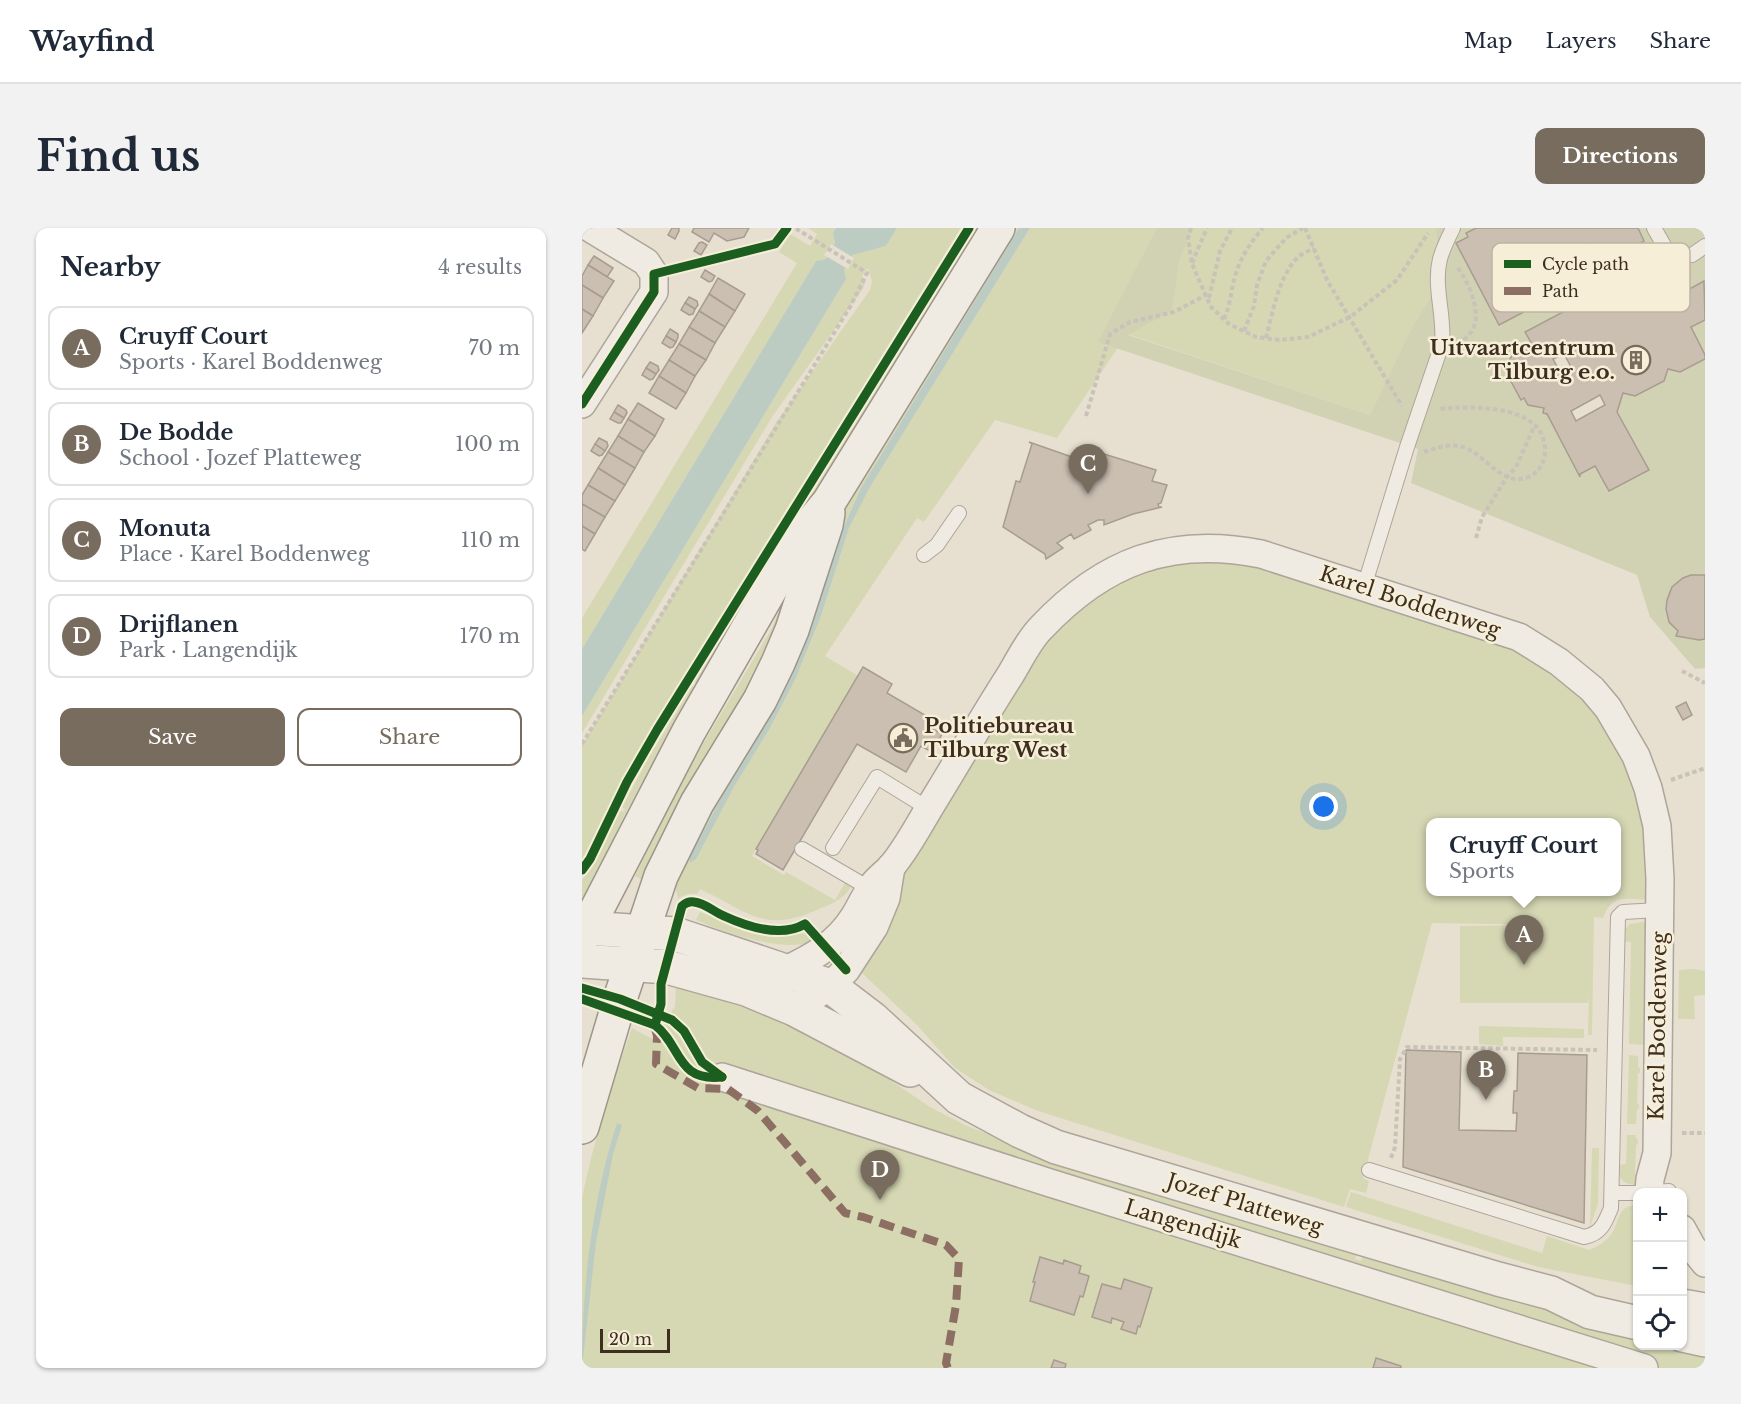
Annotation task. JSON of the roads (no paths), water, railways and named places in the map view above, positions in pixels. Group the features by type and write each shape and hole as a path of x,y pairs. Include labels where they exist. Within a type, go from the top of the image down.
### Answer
{"street":[{"path":"582,404 654,292 654,274 646,261 590,228"},
{"path":"583,931 689,731 801,536 829,502 998,228"},
{"path":"582,1127 661,876 692,813 760,700 778,663 792,630 823,536 829,502"},
{"name":"Karel Boddenweg","path":"784,971 811,959 838,937 878,893 891,867 930,808 1039,629 1093,581 1124,565 1153,554 1197,548 1233,549 1261,554 1519,637 1559,662 1592,689 1608,708 1636,756 1648,788 1657,826 1659,910 1657,1153 1666,1173 1662,1188"},
{"name":"Karel Boddenweg","path":"794,1009 830,986 846,970 874,927 878,893"},
{"name":"Jozef Platteweg","path":"583,931 675,934 830,986 872,1018 959,1098 1056,1148 1551,1293 1590,1312 1633,1322"},
{"name":"Jozef Platteweg","path":"582,961 667,967 746,989 794,1009 949,1090"},
{"name":"Langendijk","path":"722,1077 1058,1185 1644,1368"},
{"path":"1687,1237 1705,1263"},
{"path":"1687,1291 1705,1310"},
{"name":"Jozef Platteweg","path":"1551,1293 1594,1293 1633,1298"},
{"path":"1687,1307 1705,1310"},
{"path":"1687,1336 1705,1340"}],"lane":[{"path":"1364,587 1437,360 1443,330 1438,287 1439,261 1453,228"},
{"path":"1654,228 1663,243"},
{"path":"1690,255 1705,246"},
{"path":"924,555 937,545 960,513"},
{"path":"833,848 877,777 930,808"},
{"path":"802,849 878,893"},
{"path":"1369,1170 1584,1237 1594,1235 1604,1226 1611,1208 1618,917 1623,912 1659,910"},
{"path":"1612,1193 1633,1193"}],"place":[{"name":"Uitvaartcentrum Tilburg e.o.","path":"1636,360"},
{"name":"Monuta","path":"1088,494"},
{"name":"Politiebureau Tilburg West","path":"903,738"},
{"name":"Cruyff Court","path":"1524,965"},
{"name":"De Bodde","path":"1486,1100"},
{"name":"Drijflanen","path":"880,1200"}]}
